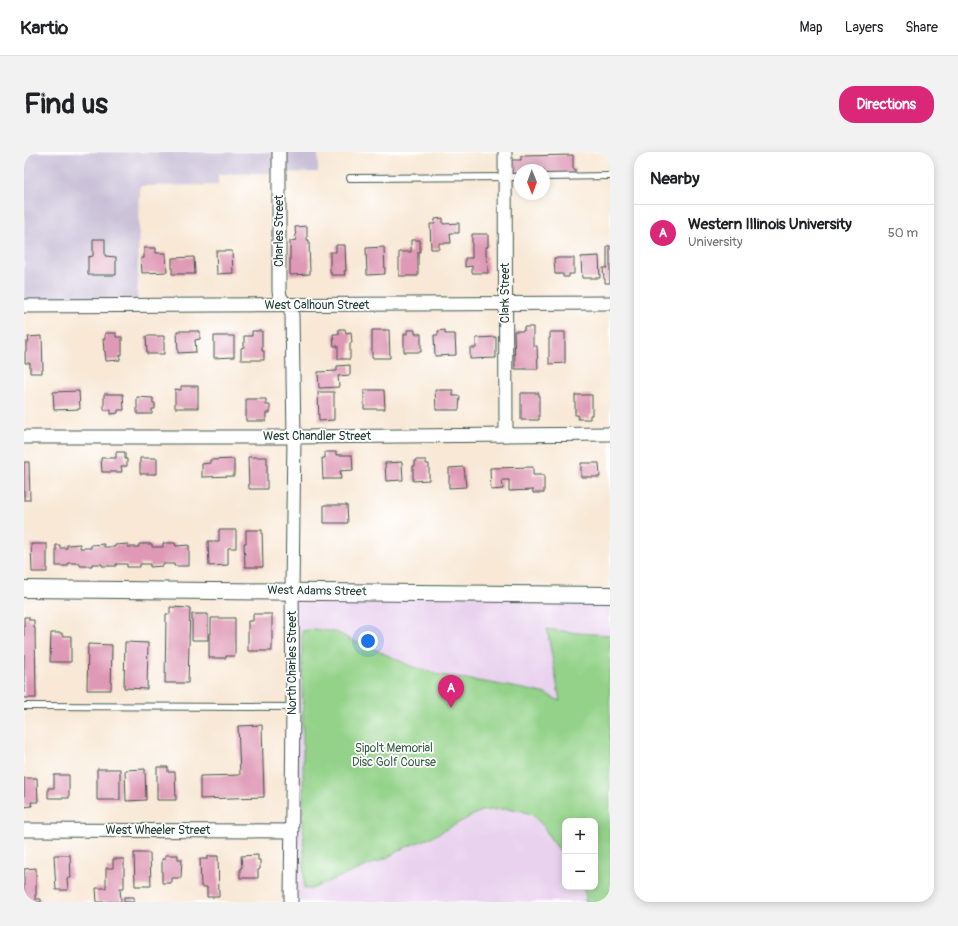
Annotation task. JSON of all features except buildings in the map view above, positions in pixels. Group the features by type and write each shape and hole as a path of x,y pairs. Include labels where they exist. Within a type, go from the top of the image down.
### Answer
{"street":[{"name":"Charles Street","path":"279,152 279,295 281,300 289,305"},
{"name":"Clark Street","path":"505,152 506,435"},
{"name":"West Calhoun Street","path":"24,306 610,303"},
{"name":"North Charles Street","path":"289,305 292,315 294,437 291,902"},
{"name":"West Chandler Street","path":"24,437 294,437 610,434"},
{"name":"West Adams Street","path":"24,588 610,596"},
{"name":"West Wheeler Street","path":"24,830 292,831"}],"lane":[{"path":"550,176 610,176"},
{"path":"350,178 514,177"},
{"path":"24,706 293,707"}],"shaded area":[{"path":"24,152 318,152 318,172 218,174 218,185 140,186 137,306 24,306"},
{"path":"292,591 610,595 610,902 292,902"}],"green space":[{"name":"Sipolt Memorial Disc Golf Course","path":"314,629 339,633 351,640 413,667 440,675 529,690 546,694 560,701 547,629 610,635 610,902 585,902 586,896 583,890 598,890 598,818 562,818 562,853 550,838 544,827 532,815 520,810 504,809 481,811 430,838 406,847 386,858 311,889 304,889 302,631"}],"place":[{"name":"Western Illinois University","path":"451,708"}]}
